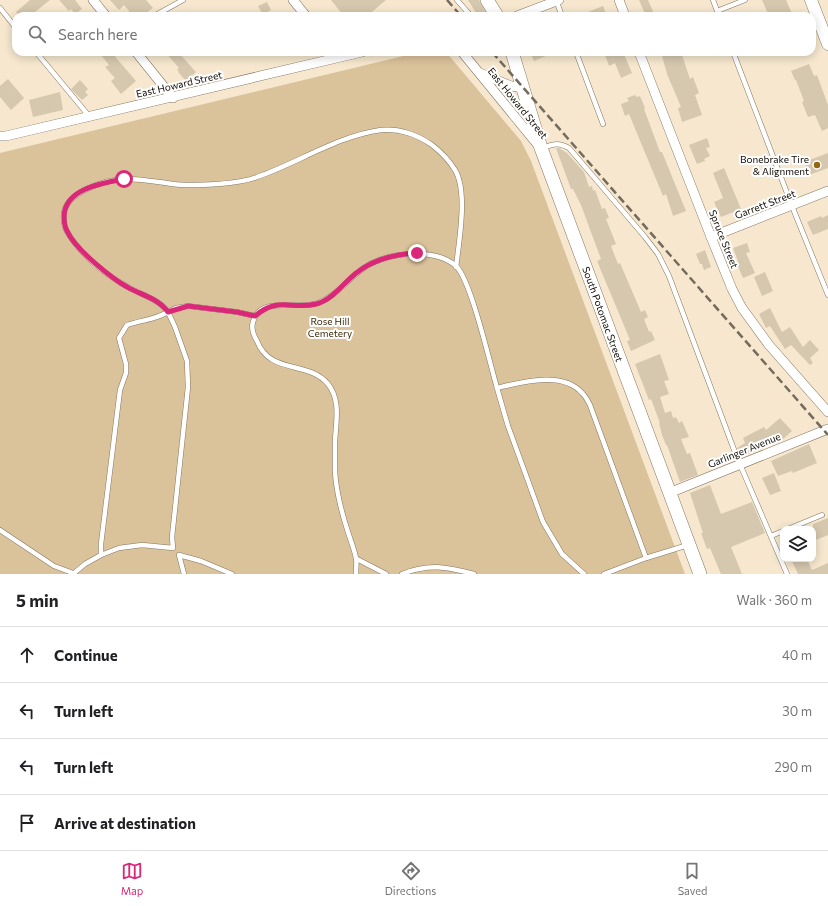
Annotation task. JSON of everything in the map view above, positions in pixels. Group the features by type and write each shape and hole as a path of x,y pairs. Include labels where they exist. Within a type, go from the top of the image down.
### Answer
{"main road":[{"path":"487,0 494,12"},
{"name":"South Potomac Street","path":"513,56 541,148 700,574"}],"street":[{"path":"293,0 303,12"},
{"path":"527,12 557,0"},
{"path":"619,0 624,12"},
{"path":"811,0 816,12"},
{"path":"96,1 103,12"},
{"path":"816,13 828,44"},
{"path":"139,56 173,98"},
{"name":"East Howard Street","path":"0,136 6,136 173,98 334,56"},
{"name":"East Howard Street","path":"465,56 541,148"},
{"name":"Spruce Street","path":"641,56 711,237 732,289 742,308 769,345 828,412"},
{"name":"East Howard Street","path":"478,72 511,86 524,88"},
{"name":"Garrett Street","path":"711,237 828,192"},
{"name":"Garlinger Avenue","path":"669,493 828,429"}],"lane":[{"path":"456,0 466,12"},
{"path":"557,0 561,12"},
{"path":"713,0 717,12"},
{"path":"722,12 745,0"},
{"path":"161,12 180,1"},
{"path":"0,8 12,23"},
{"path":"39,56 89,116"},
{"path":"578,56 603,124"},
{"path":"735,56 828,295"},
{"path":"184,574 179,555 173,548 172,537 188,387 188,361 175,327 168,312 163,306 128,288 111,277 75,243 67,232 64,222 64,211 68,203 75,196 89,188 103,183 124,179 181,184 228,184 256,178 362,134 382,130 411,133 428,142 443,153 456,171 461,186 462,200 456,267"},
{"path":"541,148 555,143 570,148 645,236 658,254 669,276 740,464 788,574"},
{"path":"356,574 357,559 347,531 335,472 337,406 334,394 327,383 318,376 307,371 273,361 265,355 259,346 252,324 255,316 264,309 275,304 316,304 327,299 370,264 401,254 417,253 446,260 456,267 465,281 508,426 543,522 562,554 584,574"},
{"path":"101,555 120,390 126,373 126,364 119,338 127,325 136,321 158,318 168,312 188,306 237,312 255,316"},
{"path":"497,388 539,379 555,380 570,384 583,393 590,405 646,558"},
{"path":"795,526 822,515"},
{"path":"0,530 54,566 73,574 85,564 101,555 119,548 142,545 173,548"},
{"path":"771,536 780,532"},
{"path":"604,574 646,558 690,544"},
{"path":"179,555 201,561 232,574"},
{"path":"357,559 386,574"},
{"path":"402,574 423,567 436,566 474,574"}],"green space":[{"name":"Rose Hill Cemetery","path":"403,56 449,56 521,141 531,161 685,574 0,574 0,153"}],"building":[{"path":"30,0 50,0 35,12 16,12"},
{"path":"59,0 75,0 82,9 78,12 73,12 71,9 69,11"},
{"path":"110,0 146,0 153,8 148,12 130,12 124,5 119,10"},
{"path":"331,0 386,0 372,12 341,12"},
{"path":"468,0 479,0 486,12 476,12"},
{"path":"639,0 648,0 653,12 644,12"},
{"path":"762,0 786,0 791,12 767,12"},
{"path":"267,2 271,10 268,12 261,12 258,6"},
{"path":"603,6 605,12 588,12"},
{"path":"102,56 114,56 136,81 121,94 111,81 115,78 105,67 109,65"},
{"path":"168,56 182,56 196,72 186,81 179,73 177,69 179,68"},
{"path":"532,56 546,56 534,61"},
{"path":"605,56 625,56 632,73 621,78 615,63 609,66"},
{"path":"662,56 682,56 690,79 693,77 699,93 695,95 702,115 682,122 678,108 681,107 667,74"},
{"path":"809,64 814,76 817,75 828,105 828,128 822,131 815,115 808,117 802,102 804,101 791,71"},
{"path":"8,79 24,98 11,110 0,97 0,86"},
{"path":"80,80 88,89 85,92 88,95 82,100 71,89"},
{"path":"60,92 63,110 33,117 29,100"},
{"path":"635,95 637,97 640,96 660,152 662,152 686,211 673,216 666,194 663,196 629,114 625,116 621,104 629,101 627,98"},
{"path":"707,138 710,147 706,148 710,156 704,159 705,161 697,164 689,145"},
{"path":"556,148 559,148 567,153 584,172 589,187 592,186 593,191 595,190 602,209 605,208 609,218 606,219 616,244 611,246 618,264 620,263 641,312 645,310 648,317 644,319 649,332 651,331 655,340 631,351 627,341 630,340 597,261 601,259 581,205 573,189 571,189"},
{"name":"Bonebrake Tire & Alignment","path":"828,153 828,168 809,175 804,162"},
{"path":"724,168 741,209 721,217 714,202 723,198 713,173"},
{"path":"828,215 828,229 813,235 807,222 821,216 822,218"},
{"path":"747,243 750,252 746,253 755,273 743,278 736,262 738,261 733,248"},
{"path":"705,250 711,267 704,270 696,254"},
{"path":"765,272 773,291 762,296 754,277"},
{"path":"770,308 782,332 790,327 803,347 810,340 819,350 810,358 813,363 810,365 791,345 785,349 770,326 766,328 759,314"},
{"path":"660,354 669,380 664,381 669,394 660,397 665,413 671,411 673,418 676,417 679,423 682,421 689,437 681,439 687,454 690,453 698,475 680,482 662,435 660,423 651,399 649,400 635,364"},
{"path":"780,418 792,431 782,440 741,457 737,448 745,443 743,438 764,427 766,430"},
{"path":"809,444 817,463 793,473 792,471 778,476 771,461"},
{"path":"774,473 781,491 770,495 762,478"},
{"path":"710,485 721,514 752,502 765,533 731,547 742,574 721,574 710,548 707,549 701,533 703,533 690,493"},
{"path":"828,518 828,535 816,540 816,526 813,526 813,524"},
{"path":"792,562 808,562 812,570 828,563 828,574 798,574"}],"railway":[{"path":"447,0 458,12"},
{"path":"496,56 828,435"}],"place":[{"name":"Bonebrake Tire & Alignment","path":"817,165"}],"route":[{"path":"124,179 103,183 89,188 75,196 68,203 64,211 64,222 67,232 75,243 111,277 128,288 155,301 163,306 168,312 176,308 188,306 237,312 255,316 264,309 275,304 316,304 327,299 370,264 401,254 417,253"}]}
